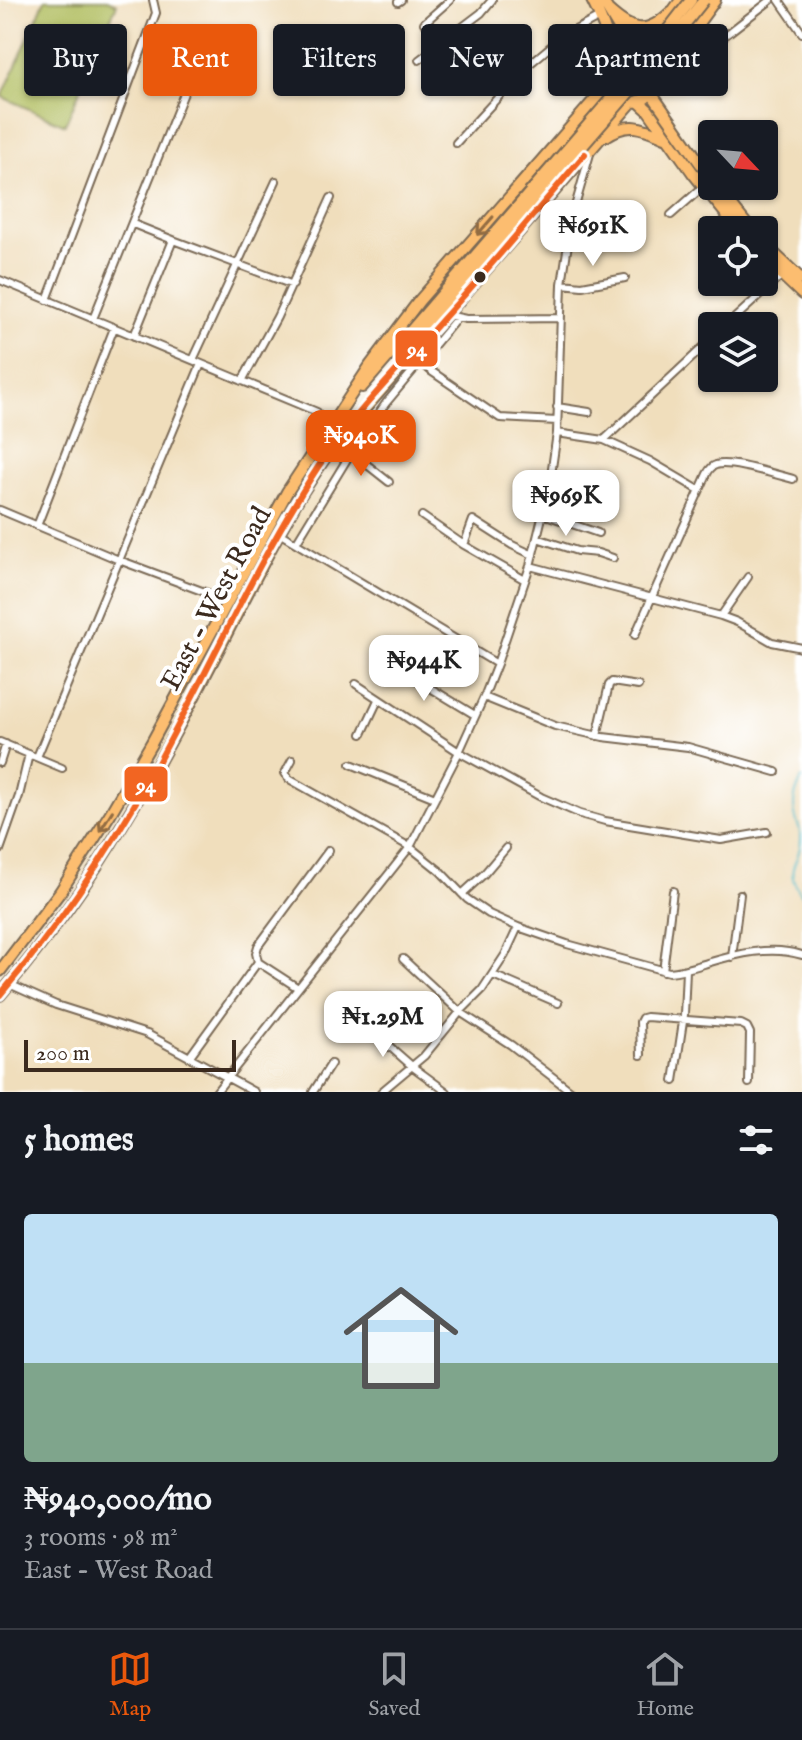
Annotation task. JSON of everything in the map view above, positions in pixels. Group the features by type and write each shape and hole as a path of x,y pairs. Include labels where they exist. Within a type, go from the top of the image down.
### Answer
{"main road":[{"path":"592,0 637,29 660,23 671,12"},
{"path":"662,24 681,0"},
{"path":"345,430 411,337 691,0"},
{"path":"334,419 649,69 704,0"},
{"path":"697,24 715,0"},
{"name":"East - West Road","path":"0,971 85,854 151,744 287,492 370,366 419,301 596,96"},
{"path":"617,96 648,110 698,172"},
{"path":"635,102 641,96"},
{"path":"660,96 698,165"},
{"name":"East - West Road","path":"0,995 73,900 130,811 279,533 319,466 345,430 452,317 594,144 635,102"},
{"path":"594,144 616,129 634,126 669,139"},
{"path":"727,200 740,216"},
{"path":"778,257 802,280"},
{"path":"778,273 802,294"},
{"path":"151,744 164,750"}],"street":[{"path":"47,300 156,13 153,0"},
{"path":"424,23 450,0"},
{"path":"419,60 481,13 492,0"},
{"path":"728,33 771,0"},
{"path":"779,0 802,33"},
{"path":"456,143 526,67 603,9"},
{"path":"93,319 183,96"},
{"path":"216,1092 410,847 484,697 530,566 553,465 557,433 562,284 572,217 594,144"},
{"path":"193,360 276,181"},
{"path":"671,215 698,192"},
{"path":"242,381 293,285 331,198"},
{"path":"133,224 293,285"},
{"path":"134,336 173,240"},
{"path":"741,312 781,276"},
{"path":"562,284 582,286 625,278"},
{"path":"0,280 317,412"},
{"path":"296,543 351,452 452,317 560,318"},
{"path":"37,526 114,328"},
{"path":"604,440 698,352"},
{"path":"420,361 500,418 557,421"},
{"path":"37,757 201,364"},
{"path":"557,407 589,412"},
{"path":"557,433 604,440 650,461 699,490"},
{"path":"351,452 389,482"},
{"path":"635,635 713,465 753,468 793,479"},
{"path":"0,510 210,594"},
{"path":"543,514 598,533"},
{"path":"422,516 464,545 525,580"},
{"path":"464,545 473,520 533,555"},
{"path":"279,533 497,664"},
{"path":"537,538 613,558"},
{"path":"530,566 721,616 772,642 802,648"},
{"path":"721,616 748,577"},
{"path":"389,663 475,715"},
{"path":"597,736 609,685 612,682 638,686"},
{"path":"356,684 459,752 541,797 580,814 721,840 767,832"},
{"path":"484,697 555,726 640,743 688,747 776,772"},
{"path":"362,734 378,700"},
{"path":"0,763 3,743 62,768"},
{"path":"0,850 19,796 29,754"},
{"path":"292,760 285,773 289,779 410,847 462,894 489,914 518,927 669,972 780,949 802,955"},
{"path":"351,764 435,798"},
{"path":"462,894 506,848"},
{"path":"298,988 258,962 256,953 258,946 329,850"},
{"path":"663,971 673,891"},
{"path":"732,957 740,894"},
{"path":"381,1092 424,1056 482,990 505,955 518,927"},
{"path":"403,959 460,1012 511,1045 572,1092"},
{"path":"190,1056 258,962"},
{"path":"674,1081 683,1021 686,970"},
{"path":"493,975 558,1003"},
{"path":"9,984 56,1005 147,1034 254,1092"},
{"path":"339,1002 413,1067 447,1092"},
{"path":"641,1055 642,1018 741,1024 750,1033 749,1083"},
{"path":"313,1092 331,1064"}],"green space":[{"path":"45,0 107,0 117,4 108,24 34,24"},
{"path":"24,47 24,96 77,96 65,125 2,97"}],"waterway":[{"path":"802,778 794,801 801,837 792,873 802,895"}],"transit line":[{"name":"94","path":"0,995 60,918 132,809 272,544 318,467 362,409 585,154"}]}
